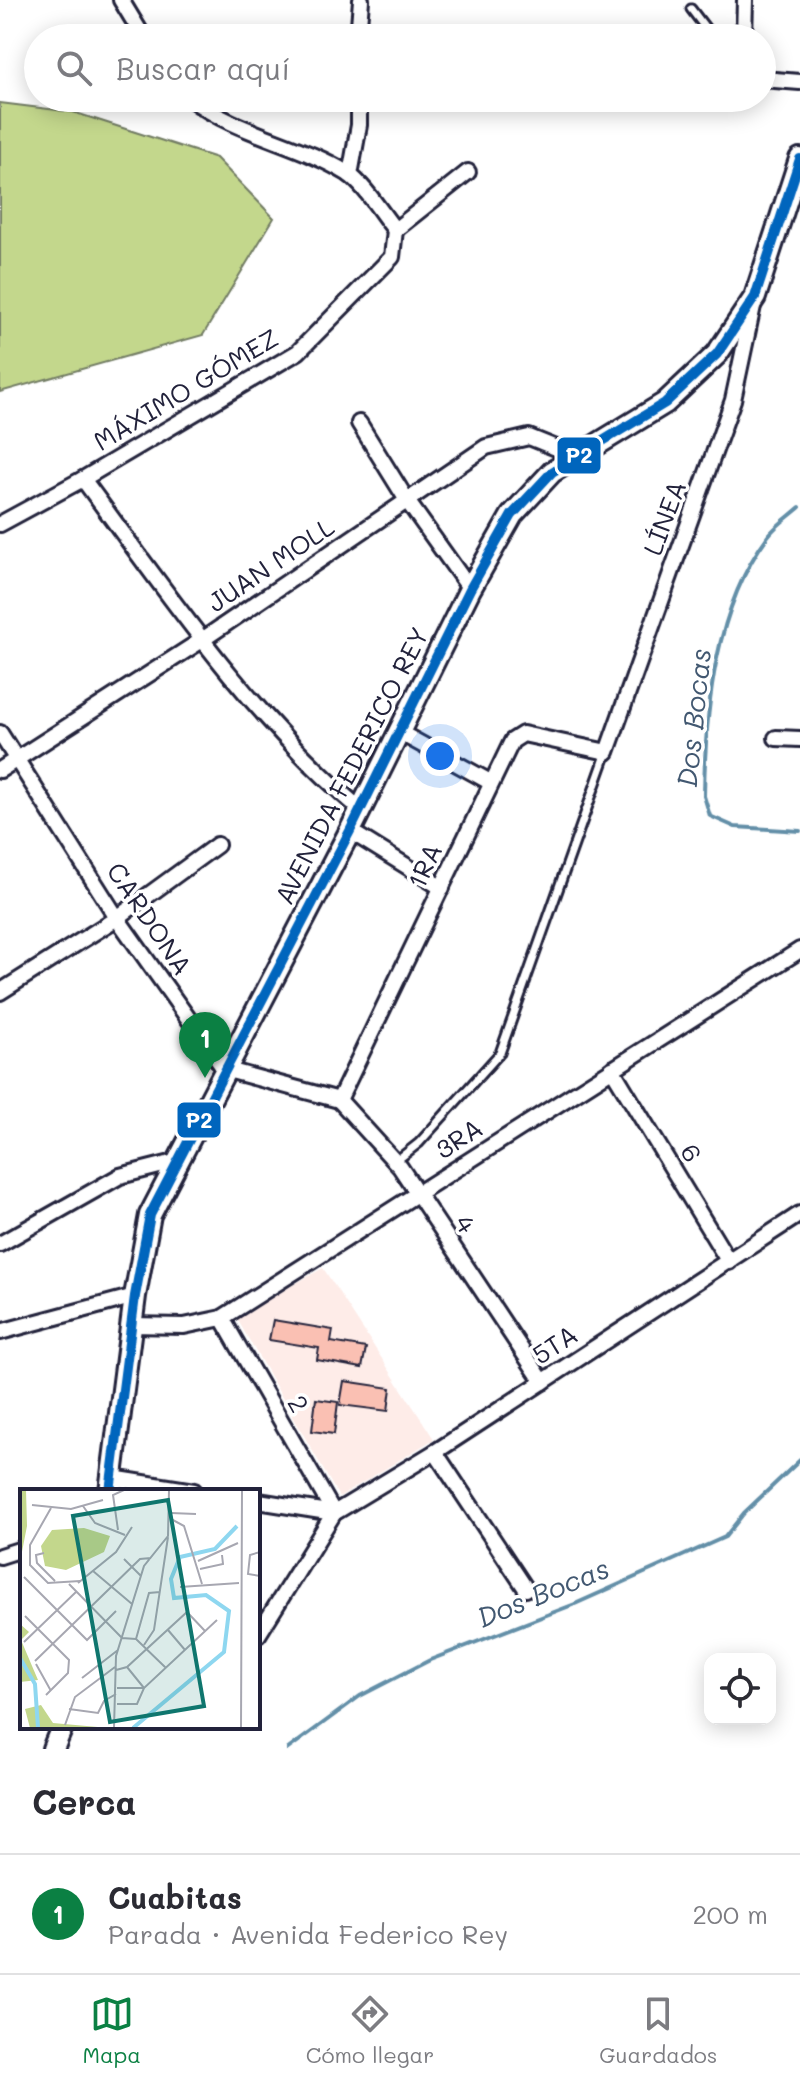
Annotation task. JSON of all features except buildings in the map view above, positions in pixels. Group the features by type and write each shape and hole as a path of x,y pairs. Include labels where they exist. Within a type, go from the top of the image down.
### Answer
{"main road":[{"name":"AVENIDA FEDERICO REY","path":"111,1484 135,1296 150,1215 350,831 470,589 512,515 552,472 665,403 717,354 755,297 800,161"},
{"path":"53,1749 61,1729"}],"street":[{"path":"121,0 136,24"},
{"path":"359,24 361,0"},
{"path":"744,24 745,0"},
{"path":"776,80 800,82"},
{"path":"209,112 274,137 350,175 395,230 468,172"},
{"path":"350,175 359,112"},
{"name":"MÁXIMO GÓMEZ","path":"0,524 83,479 298,352 392,257 395,230"},
{"name":"LÍNEA","path":"607,752 733,400 755,297"},
{"path":"359,423 408,502 470,589"},
{"name":"JUAN MOLL","path":"0,770 202,640 486,447 529,437 576,456"},
{"path":"83,479 202,640 311,767 360,809"},
{"path":"399,732 490,782"},
{"name":"CARDONA","path":"0,733 117,918 224,1069"},
{"name":"1RA","path":"339,1100 512,741 523,734 607,752"},
{"path":"776,738 800,739"},
{"path":"350,831 442,888"},
{"path":"0,992 117,918 217,845"},
{"name":"3RA","path":"131,1325 184,1326 222,1318 800,950"},
{"path":"224,1069 339,1100"},
{"name":"6","path":"612,1069 729,1262"},
{"name":"4","path":"339,1100 395,1162 543,1382"},
{"path":"0,1244 120,1176 175,1162"},
{"name":"5TA","path":"260,1632 334,1513 435,1452 800,1214"},
{"path":"0,1332 135,1296"},
{"name":"2","path":"222,1318 334,1513"},
{"path":"435,1452 526,1589"},
{"path":"111,1484 170,1489"},
{"path":"260,1501 334,1513"},
{"path":"0,1556 20,1550"}],"lane":[{"path":"691,9 702,24"},
{"path":"395,1162 419,1143 500,1053 607,752"}],"shaded area":[{"path":"323,1268 434,1439 339,1497 236,1317"}],"green space":[{"path":"0,103 24,106 24,112 73,112 216,158 274,218 203,335 0,392"}],"waterway":[{"name":"Dos Bocas","path":"800,507 771,532 750,564 725,627 711,695 704,796 710,816 735,827 800,831"},
{"name":"Dos Bocas","path":"288,1749 360,1696 430,1660 575,1604 725,1537 744,1513 800,1460"}],"transit line":[{"name":"P2","path":"110,1489 135,1296 150,1215 350,831 470,589 512,515 552,472 665,403 717,354 755,297 800,159"}],"place":[{"name":"Cuabitas","path":"205,1078"}]}
